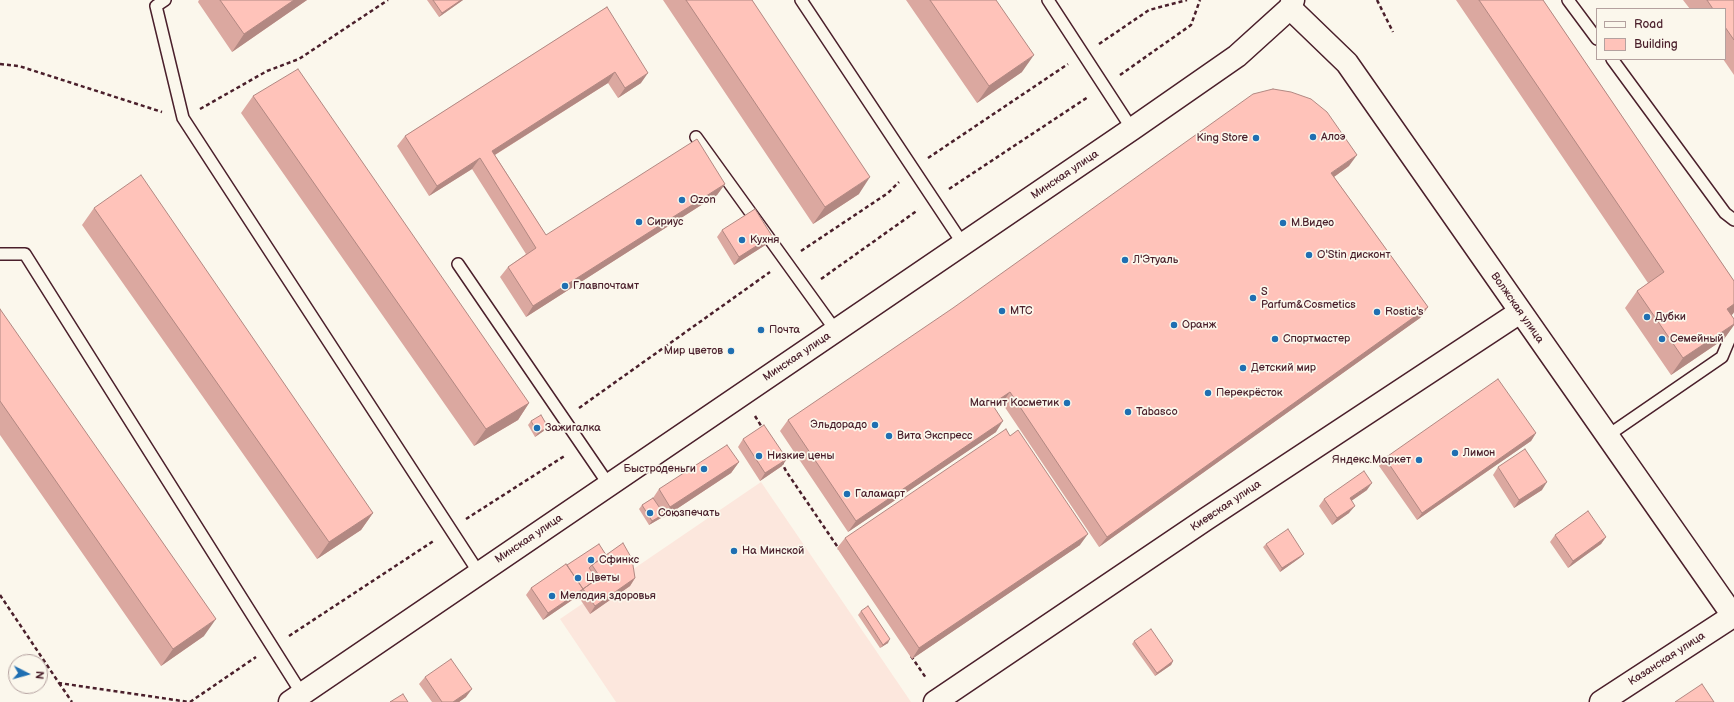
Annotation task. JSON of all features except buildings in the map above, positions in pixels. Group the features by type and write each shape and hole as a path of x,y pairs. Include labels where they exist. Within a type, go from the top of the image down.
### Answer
{"street":[{"name":"Минская улица","path":"296,698 1237,56 1289,3"},
{"name":"Волжская улица","path":"1289,3 1347,63 1734,616"},
{"name":"Киевская улица","path":"937,700 1213,514 1520,312"},
{"name":"Казанская улица","path":"1601,702 1734,616"}],"lane":[{"path":"165,0 156,6 183,118 479,573"},
{"path":"801,0 963,244"},
{"path":"1048,0 1132,129"},
{"path":"1568,0 1596,38"},
{"path":"1613,60 1725,213 1734,220"},
{"path":"696,136 836,331"},
{"path":"0,254 25,254 272,646 296,698"},
{"path":"458,264 609,485"},
{"path":"1607,436 1722,357 1734,328"}],"path":[{"path":"0,64 19,66 183,118 267,71 299,59 388,0"},
{"path":"564,419 786,261 888,193 913,168 1150,10 1187,0"},
{"path":"806,289 933,199 1104,86 1191,25 1200,0"},
{"path":"1377,0 1393,32"},
{"path":"742,394 765,433"},
{"path":"59,683 190,702 272,646 581,444"},
{"path":"780,458 786,471 843,556"},
{"path":"0,595 72,702"},
{"path":"909,653 937,700"}],"shaded area":[{"name":"На Минской","path":"761,482 911,702 616,702 560,619"}],"place":[{"name":"Алоэ","path":"1313,137"},
{"name":"King Store","path":"1256,138"},
{"name":"Ozon","path":"682,200"},
{"name":"Сириус","path":"639,222"},
{"name":"М.Видео","path":"1283,223"},
{"name":"Кухня","path":"742,240"},
{"name":"O'Stin дисконт","path":"1309,255"},
{"name":"Л'Этуаль","path":"1125,260"},
{"name":"Главпочтамт","path":"565,286"},
{"name":"S Parfum&Cosmetics","path":"1253,298"},
{"name":"МТС","path":"1002,311"},
{"name":"Rostic's","path":"1377,312"},
{"name":"Дубки","path":"1647,317"},
{"name":"Оранж","path":"1174,325"},
{"name":"Почта","path":"761,330"},
{"name":"Спортмастер","path":"1275,339"},
{"name":"Семейный","path":"1662,339"},
{"name":"Мир цветов","path":"731,351"},
{"name":"Детский мир","path":"1243,368"},
{"name":"Перекрёсток","path":"1208,393"},
{"name":"Магнит Косметик","path":"1067,403"},
{"name":"Tabasco","path":"1128,412"},
{"name":"Эльдорадо","path":"875,425"},
{"name":"Зажигалка","path":"537,428"},
{"name":"Вита Экспресс","path":"889,436"},
{"name":"Лимон","path":"1455,453"},
{"name":"Низкие цены","path":"759,456"},
{"name":"Яндекс.Маркет","path":"1419,460"},
{"name":"Быстроденьги","path":"704,469"},
{"name":"Галамарт","path":"847,494"},
{"name":"Союзпечать","path":"650,513"},
{"name":"На Минской","path":"734,551"},
{"name":"Сфинкс","path":"591,560"},
{"name":"Цветы","path":"578,578"},
{"name":"Мелодия здоровья","path":"552,596"}]}
